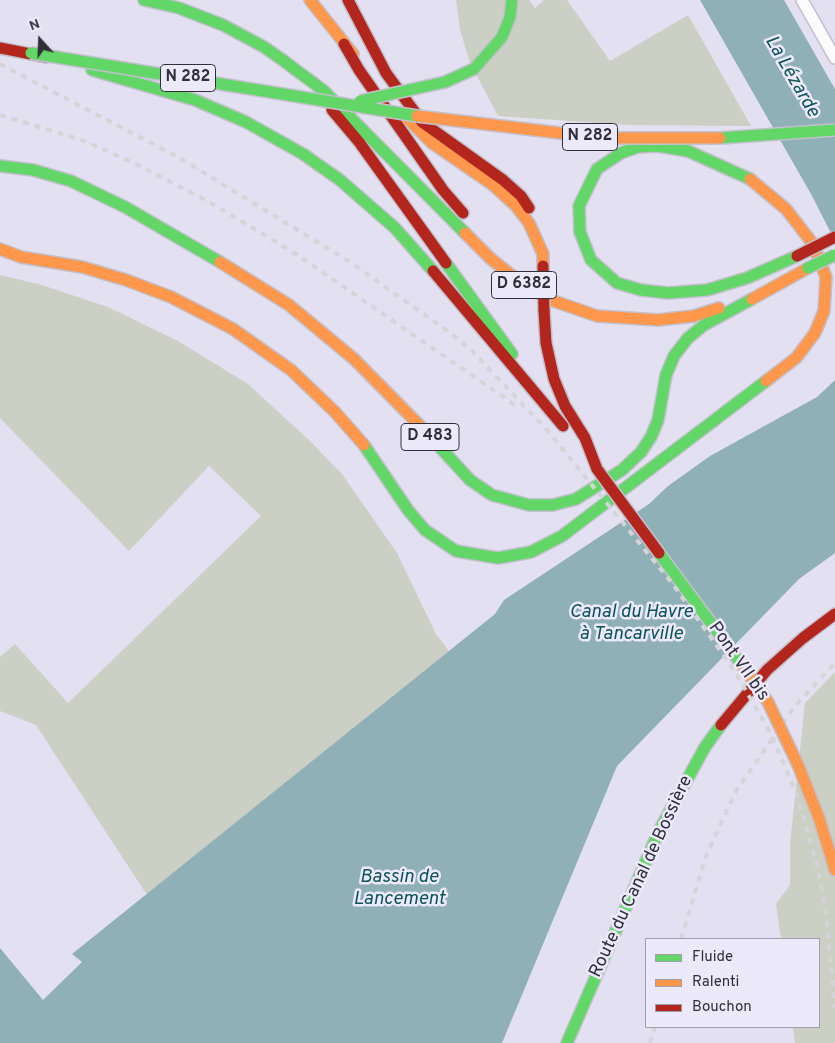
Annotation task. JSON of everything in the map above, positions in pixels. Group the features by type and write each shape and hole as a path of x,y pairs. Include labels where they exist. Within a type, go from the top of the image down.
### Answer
{"main road":[{"name":"D 6382","path":"144,0 178,8 223,25 264,47 324,91 366,131 490,258 521,283 548,300 597,316 658,320 694,316 722,307 835,255"},
{"name":"D 6382","path":"310,0 344,44 359,70 443,190 486,240 525,273 569,298 594,305 624,310 663,310 694,305 724,295 835,237"},
{"path":"348,0 354,15 386,73 422,122 503,180 521,196 536,224 543,254 546,343 554,379 565,406 585,438 597,469"},
{"path":"346,104 445,82 474,69 502,37 510,18 512,0"},
{"path":"344,44 415,128 432,143 493,185 516,206 529,224 543,254"},
{"name":"N 282","path":"0,48 488,126 602,138 705,139 835,130"},
{"path":"31,53 195,100 276,137 340,180 395,228 420,255 597,469"},
{"path":"305,78 358,142 462,282 563,426"},
{"path":"0,249 21,257 82,267 126,280 170,296 233,329 291,370 335,412 369,451 408,510 425,530 456,550 477,556 498,558 521,555 542,548 586,518 796,358 815,333 824,311 826,277 816,248 786,208 751,179 719,163 688,152 658,146 638,147 621,153 597,169 586,186 580,206 580,232 592,260 606,275 617,283 641,290 668,293 707,290 747,278 797,256"},
{"name":"D 483","path":"0,166 6,165 33,170 71,181 124,207 219,261 290,305 354,359 392,396 470,480 492,495 529,505 553,505 576,498 622,470 641,452 651,437 658,420 664,384 670,365 688,338 704,325 808,268"},
{"name":"Pont VII bis","path":"597,469 768,702 798,765 819,818 835,870"},
{"name":"Route du Canal de Bossière","path":"567,1043 659,831 705,747 732,708 767,670 802,638 835,614"}],"street":[{"path":"802,0 835,58"}],"shaded area":[{"path":"456,0 529,0 535,8 544,0 567,0 610,61 688,15 751,126 629,125 498,116 470,63 460,30"},
{"path":"0,275 42,285 108,307 178,341 248,384 310,441 342,474 397,553 436,634 449,651 147,895 36,725 0,711 0,657 15,644 68,703 261,516 209,466 129,551 0,418"},
{"path":"835,672 835,1043 795,1043 793,1028 820,1028 820,938 781,938 776,904 790,885 790,844 805,703"}],"water":[{"name":"La Lézarde","path":"700,0 784,0 835,89 835,241 811,194"},
{"name":"Bassin de Lancement","path":"835,380 835,553 799,579 617,766 502,1043 0,1043 0,948 43,1000 82,962 72,954 495,614 504,600 649,504 668,486 710,456 817,397"}],"railway":[{"path":"0,64 178,157 350,262 449,332 473,352 547,430 672,583 734,670 771,734 797,795 818,869 826,914 835,1008"},
{"path":"0,115 82,140 136,164 211,203 296,254 515,405"},
{"path":"681,938 706,856 736,791 795,706 835,663"},
{"path":"650,1043 655,1028"}],"traffic: fast":[{"path":"144,0 179,8 223,25 264,47 284,61 324,91 465,233"},
{"path":"360,101 445,82 474,69 502,37 510,17 512,0"},
{"path":"31,53 417,116"},
{"path":"92,70 195,100 246,122 303,154 340,180 395,228 433,271"},
{"path":"720,138 835,130"},
{"path":"750,179 688,151 658,146 638,147 621,153 597,169 579,206 580,232 591,260 617,283 641,290 668,293 707,290 747,278 797,256"},
{"path":"0,166 33,170 71,181 125,207 220,262"},
{"path":"808,268 835,255"},
{"path":"446,263 512,354"},
{"path":"426,432 470,480 492,495 529,505 553,505 576,499 622,470 641,452 651,437 658,420 666,375 674,356 688,338 704,325 752,299"},
{"path":"364,445 408,510 425,530 456,551 498,558 531,552 562,536 766,381"},
{"path":"659,553 742,665"},
{"path":"567,1043 659,831 705,747 721,725"}],"traffic: slow":[{"path":"310,0 353,54"},
{"path":"403,114 432,143 493,185 516,206 529,223 543,254 543,266"},
{"path":"417,116 602,138 720,138"},
{"path":"750,179 786,209 813,244 826,277 824,311 815,333 796,358 766,381"},
{"path":"465,233 490,258 521,283 548,299 597,316 658,320 694,316 719,308"},
{"path":"0,249 21,257 82,267 126,280 171,297 233,329 291,370 335,412 364,445"},
{"path":"220,262 289,305 354,359 426,432"},
{"path":"752,299 808,268"},
{"path":"742,665 768,702 798,765"},
{"path":"798,765 819,818 835,870"}],"traffic: jam":[{"path":"348,0 386,73 422,122 503,180 521,196 529,208"},
{"path":"344,44 359,70 443,190 463,213"},
{"path":"0,48 46,57"},
{"path":"332,110 359,142 446,263"},
{"path":"797,256 835,237"},
{"path":"543,266 544,311"},
{"path":"433,271 563,426"},
{"path":"544,311 546,343 554,379 565,406 585,438 597,469"},
{"path":"597,469 659,553"},
{"path":"721,725 767,670 803,638 835,614"}],"water label":[{"name":"Canal du Havre à Tancarville","path":"631,624"}]}
